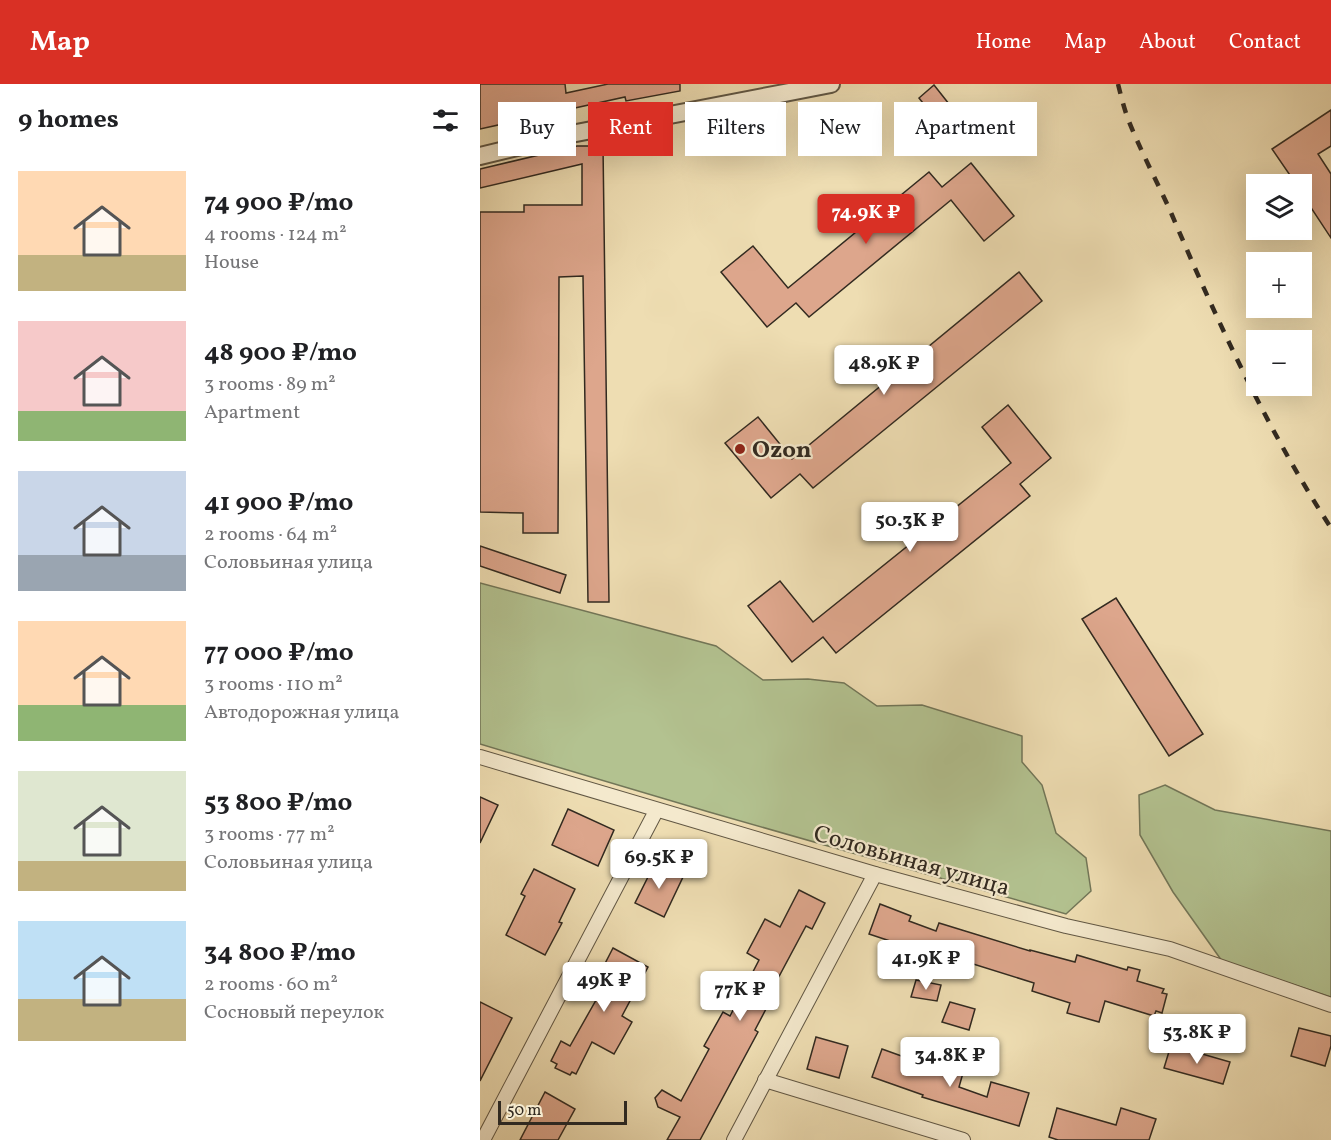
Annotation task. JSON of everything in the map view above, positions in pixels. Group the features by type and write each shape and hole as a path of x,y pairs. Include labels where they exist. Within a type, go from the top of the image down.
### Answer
{"street":[{"path":"480,156 571,134 831,84"},
{"name":"Соловьиная улица","path":"480,757 875,874 1066,926 1170,949 1331,1005"},
{"path":"483,1140 656,811"},
{"path":"734,1140 875,874"},
{"path":"765,1080 963,1140"}],"green space":[{"path":"480,583 716,646 763,680 808,679 844,683 877,706 922,705 1022,736 1022,762 1042,785 1056,833 1086,858 1091,891 1066,914 480,744"},
{"path":"1165,785 1215,810 1331,831 1331,997 1222,961 1173,892 1140,835 1139,795"}],"building":[{"path":"480,84 565,84 566,93 608,84 680,84 680,91 626,101 625,97 602,102 588,102 588,105 576,108 576,102 498,102 498,125 480,129"},
{"path":"934,85 947,102 922,102 919,98"},
{"path":"1331,110 1331,146 1318,154 1331,174 1331,238 1312,209 1312,174 1289,174 1272,149"},
{"path":"576,146 588,146 588,156 603,156 609,602 588,602 583,276 559,277 558,533 523,533 523,513 480,512 480,212 524,212 524,205 582,205 582,164 480,188 480,169 535,156 576,156"},
{"path":"971,163 1014,216 984,241 951,200 809,317 796,303 767,327 721,272 753,246 788,288 929,172 942,187"},
{"path":"1019,272 1042,301 813,488 800,474 771,498 725,443 758,417 792,459"},
{"path":"1008,405 1051,458 1020,484 1030,496 836,653 823,637 792,662 748,606 780,581 813,622 1011,463 982,427"},
{"path":"480,546 566,575 560,593 480,566"},
{"path":"1116,598 1203,734 1169,756 1082,619"},
{"path":"480,797 498,805 480,843"},
{"path":"568,809 614,830 598,866 552,845"},
{"path":"655,863 683,877 664,917 635,903"},
{"path":"534,869 575,889 559,922 562,923 545,955 506,935 525,896 521,894"},
{"path":"799,890 825,903 812,929 806,926 775,984 778,986 755,1030 758,1032 700,1140 667,1140 680,1117 658,1107 655,1098 662,1090 681,1101 709,1049 704,1046 723,1012 730,1016 759,960 747,953 765,919 780,927"},
{"path":"880,904 911,916 909,921 936,931 939,923 1030,951 1075,962 1077,955 1127,970 1128,967 1140,970 1137,981 1164,989 1162,993 1167,994 1162,1013 1156,1011 1154,1016 1105,1001 1099,1022 1067,1013 1070,1003 1032,991 1034,983 954,958 953,962 869,934"},
{"path":"613,948 648,967 622,1016 632,1022 614,1054 592,1042 576,1074 572,1072 570,1075 555,1068 557,1064 551,1061 561,1041 570,1046 604,986 596,981"},
{"path":"916,980 941,985 937,1001 911,997"},
{"path":"480,1002 512,1018 480,1081"},
{"path":"950,1002 975,1009 969,1030 942,1022"},
{"path":"1299,1028 1331,1036 1331,1046 1325,1066 1291,1056"},
{"path":"816,1037 848,1046 839,1078 807,1069"},
{"path":"1171,1045 1230,1062 1223,1084 1164,1068"},
{"path":"882,1049 932,1067 933,1064 963,1073 959,1087 987,1097 991,1082 1029,1093 1019,1126 922,1097 923,1095 872,1077"},
{"path":"545,1092 575,1109 558,1140 520,1140"},
{"path":"1057,1108 1116,1125 1121,1108 1156,1119 1149,1140 1058,1140 1049,1137"}],"railway":[{"path":"1118,84 1133,131 1207,296 1265,414 1331,528"}],"place":[{"name":"Ozon","path":"740,449"}]}
